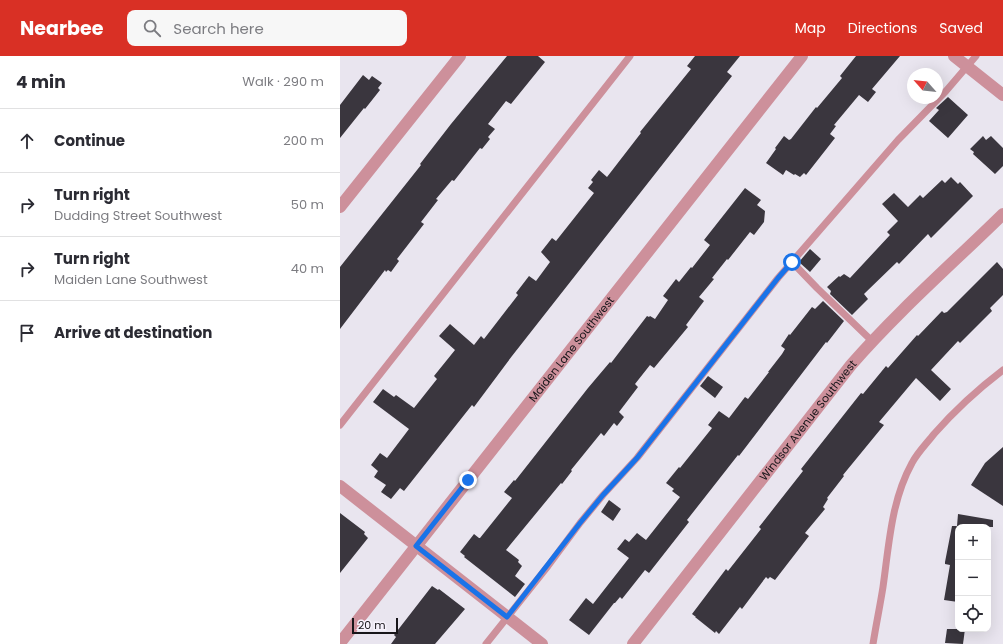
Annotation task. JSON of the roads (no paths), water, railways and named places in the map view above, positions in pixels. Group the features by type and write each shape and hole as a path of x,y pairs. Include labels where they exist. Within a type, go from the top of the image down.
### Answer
{"street":[{"path":"340,207 460,56"},
{"name":"Maiden Lane Southwest","path":"340,642 802,56"},
{"path":"954,56 1003,95"},
{"name":"Windsor Avenue Southwest","path":"633,644 851,364 872,341 1003,214"},
{"path":"340,486 542,644"}],"lane":[{"path":"340,425 630,56"},
{"path":"486,644 580,523 637,458 778,278 898,140 946,91 976,56"},
{"path":"792,262 872,341"},
{"path":"873,644 883,590 891,522 900,492 912,462 950,417 977,390 1003,370"}]}
